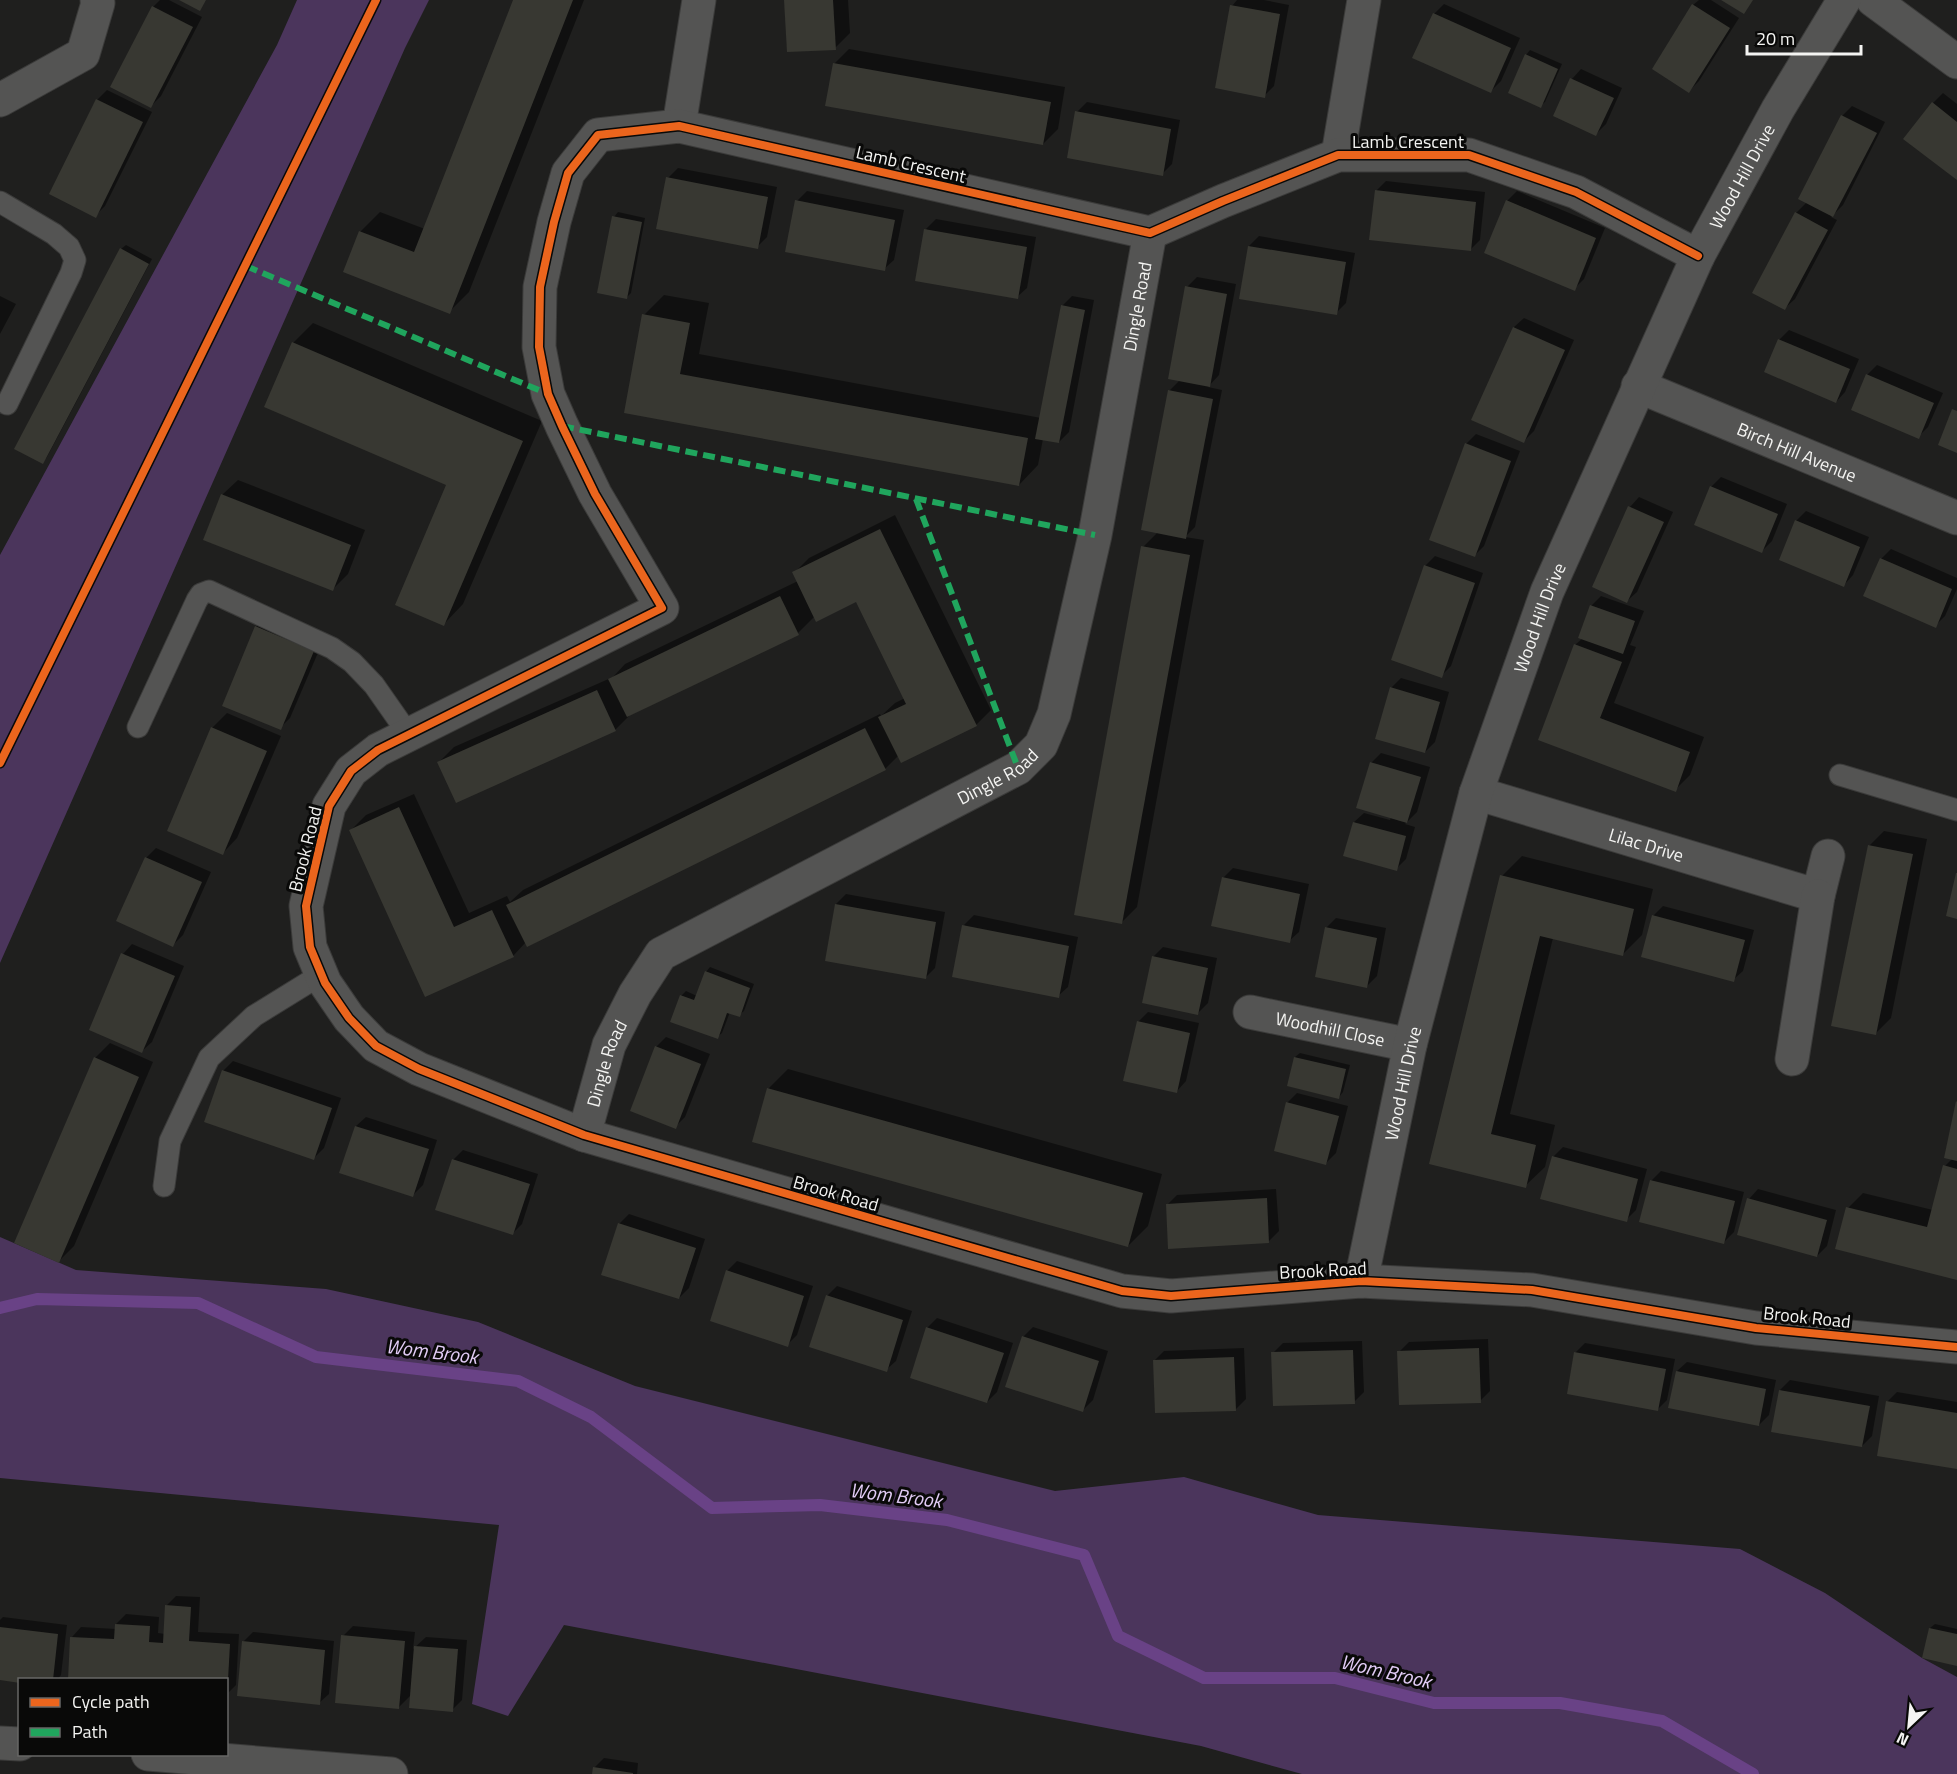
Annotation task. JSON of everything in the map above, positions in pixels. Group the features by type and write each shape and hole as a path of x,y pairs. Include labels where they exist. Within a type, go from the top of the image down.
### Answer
{"street":[{"path":"0,100 83,54 97,0"},
{"path":"679,126 699,0"},
{"path":"1338,155 1364,0"},
{"name":"Wood Hill Drive","path":"1361,1281 1410,1045 1476,793 1547,592 1698,255 1778,109 1844,0"},
{"path":"1873,0 1957,62"},
{"name":"Lamb Crescent","path":"662,609 595,494 548,394 539,347 540,287 554,222 568,173 597,135 679,126 1150,234 1223,201 1338,155 1469,155 1576,192 1698,255"},
{"name":"Dingle Road","path":"584,1135 609,1045 635,994 660,954 1018,768 1041,745 1054,714 1095,536 1150,234"},
{"name":"Birch Hill Avenue","path":"1638,386 1957,518"},
{"name":"Brook Road","path":"662,609 378,750 351,771 329,806 306,906 310,947 322,974 349,1018 376,1046 419,1069 584,1135 1122,1291 1171,1296 1361,1281 1532,1290 1756,1328 1957,1347"},
{"name":"Lilac Drive","path":"1476,793 1818,896"},
{"path":"1792,1059 1818,896 1828,856"},
{"name":"Woodhill Close","path":"1250,1012 1410,1045"},
{"path":"0,1743 18,1744"},
{"path":"161,1756 391,1774"}],"lane":[{"path":"0,202 54,234 69,247 75,260 71,273 6,404"},
{"path":"138,727 197,600 201,594 209,591 332,648 352,662 374,685 409,735"},
{"path":"1840,775 1957,810"},
{"path":"164,1186 170,1142 209,1058 254,1016 322,974"}],"shaded area":[{"path":"297,0 429,0 405,48 0,963 0,555 277,45"},
{"path":"0,1237 76,1270 326,1289 478,1322 635,1386 1055,1491 1184,1477 1318,1515 1740,1549 1825,1593 1922,1658 1957,1677 1957,1774 1302,1774 1201,1746 564,1625 508,1716 472,1704 499,1525 0,1478"}],"building":[{"path":"179,0 206,0 200,11"},
{"path":"513,0 573,0 450,314 343,272 359,231 414,252"},
{"path":"784,0 833,0 836,50 787,52"},
{"path":"1721,0 1753,0 1744,14"},
{"path":"1692,4 1730,28 1689,93 1652,69"},
{"path":"1230,5 1280,14 1265,98 1215,88"},
{"path":"152,6 193,27 151,108 110,87"},
{"path":"1433,13 1511,48 1491,93 1412,58"},
{"path":"1525,54 1558,69 1541,108 1508,93"},
{"path":"833,63 1051,102 1043,145 825,106"},
{"path":"1570,78 1614,98 1596,136 1553,116"},
{"path":"96,99 143,122 96,218 49,194"},
{"path":"1932,102 1957,122 1957,180 1903,139"},
{"path":"1075,111 1171,129 1163,176 1067,158"},
{"path":"1841,115 1877,133 1833,217 1798,199"},
{"path":"666,177 768,197 758,249 656,229"},
{"path":"1375,190 1476,202 1471,251 1369,240"},
{"path":"795,200 895,220 885,271 785,252"},
{"path":"1506,200 1596,238 1575,291 1484,253"},
{"path":"1795,212 1828,230 1785,310 1752,293"},
{"path":"612,216 642,222 627,299 597,293"},
{"path":"924,229 1027,247 1018,299 915,281"},
{"path":"1248,246 1346,262 1337,315 1239,299"},
{"path":"120,248 149,264 43,464 14,449"},
{"path":"1185,286 1227,294 1210,387 1168,379"},
{"path":"1061,305 1085,310 1059,443 1035,439"},
{"path":"642,314 690,323 680,374 1028,438 1019,486 624,413"},
{"path":"1513,327 1565,350 1524,443 1471,420"},
{"path":"1778,339 1850,369 1836,403 1764,372"},
{"path":"292,342 523,441 444,626 395,605 446,485 264,407"},
{"path":"1866,374 1934,403 1919,439 1851,410"},
{"path":"1168,390 1213,399 1186,539 1141,530"},
{"path":"1952,409 1957,411 1957,453 1938,445"},
{"path":"1465,443 1511,461 1475,557 1429,540"},
{"path":"1710,486 1778,514 1762,553 1694,525"},
{"path":"221,494 351,545 333,591 203,540"},
{"path":"1628,506 1664,522 1627,603 1592,587"},
{"path":"1795,520 1860,547 1844,587 1779,560"},
{"path":"880,529 977,726 901,763 878,717 906,704 856,602 816,622 792,572"},
{"path":"1141,546 1190,555 1122,924 1074,915"},
{"path":"1880,558 1952,589 1936,628 1863,596"},
{"path":"1424,565 1475,583 1442,678 1391,660"},
{"path":"780,596 799,635 627,717 608,679"},
{"path":"1590,605 1635,621 1623,654 1578,638"},
{"path":"255,626 314,651 281,730 222,706"},
{"path":"1574,644 1622,662 1600,718 1690,752 1676,792 1538,740"},
{"path":"1390,687 1440,702 1425,753 1375,739"},
{"path":"597,690 616,731 456,803 437,762"},
{"path":"211,727 267,751 223,855 167,831"},
{"path":"865,728 886,770 527,947 506,905"},
{"path":"1370,762 1421,777 1407,823 1356,808"},
{"path":"399,807 454,927 492,910 514,957 425,997 349,830"},
{"path":"1353,822 1406,836 1397,871 1343,856"},
{"path":"1868,845 1913,854 1876,1035 1831,1026"},
{"path":"145,857 202,882 173,947 116,921"},
{"path":"1957,873 1957,919 1946,916"},
{"path":"1500,875 1634,909 1623,956 1540,936 1491,1134 1536,1145 1526,1188 1429,1164"},
{"path":"1222,877 1300,894 1290,943 1211,926"},
{"path":"835,904 936,922 926,979 825,961"},
{"path":"1652,915 1745,940 1734,982 1641,957"},
{"path":"962,925 1069,946 1059,998 952,977"},
{"path":"1325,927 1377,938 1367,988 1315,977"},
{"path":"121,953 175,976 142,1053 89,1030"},
{"path":"1152,956 1208,968 1198,1015 1142,1003"},
{"path":"705,971 750,988 740,1017 727,1013 718,1039 670,1022 680,995 694,1000"},
{"path":"1137,1021 1190,1033 1177,1093 1123,1081"},
{"path":"655,1046 701,1064 676,1129 630,1111"},
{"path":"94,1057 139,1077 59,1263 14,1243"},
{"path":"1294,1057 1346,1069 1339,1099 1287,1086"},
{"path":"222,1070 332,1108 314,1160 204,1122"},
{"path":"767,1088 1143,1193 1128,1247 752,1142"},
{"path":"1286,1102 1339,1116 1326,1165 1274,1151"},
{"path":"1957,1102 1957,1161 1944,1158"},
{"path":"355,1126 429,1149 413,1197 339,1173"},
{"path":"1552,1156 1638,1179 1627,1222 1540,1199"},
{"path":"452,1159 530,1184 513,1235 435,1210"},
{"path":"1943,1165 1957,1169 1957,1280 1835,1249 1846,1207 1927,1227"},
{"path":"1650,1180 1735,1201 1724,1244 1639,1222"},
{"path":"1267,1198 1269,1243 1168,1249 1166,1204"},
{"path":"1747,1198 1827,1220 1817,1257 1737,1235"},
{"path":"618,1223 696,1248 679,1299 601,1275"},
{"path":"726,1270 804,1296 788,1347 710,1321"},
{"path":"826,1295 903,1320 887,1372 809,1347"},
{"path":"926,1327 1004,1353 987,1403 910,1378"},
{"path":"1022,1336 1099,1361 1083,1412 1005,1387"},
{"path":"1479,1348 1481,1403 1399,1405 1397,1351"},
{"path":"1353,1350 1355,1404 1273,1406 1271,1352"},
{"path":"1574,1352 1666,1369 1658,1411 1567,1394"},
{"path":"1234,1357 1236,1411 1155,1413 1153,1360"},
{"path":"1676,1371 1766,1389 1759,1426 1668,1408"},
{"path":"1779,1390 1870,1406 1862,1447 1771,1432"},
{"path":"1886,1401 1957,1413 1957,1469 1877,1456"},
{"path":"165,1605 191,1607 189,1641 230,1644 228,1680 228,1678 68,1678 70,1637 114,1639 115,1624 150,1626 149,1642 163,1643"},
{"path":"0,1627 58,1634 53,1678 18,1678 18,1683 0,1680"},
{"path":"1929,1628 1957,1634 1957,1666 1922,1658"},
{"path":"341,1635 405,1641 399,1709 335,1703"},
{"path":"242,1641 325,1650 320,1705 237,1696"},
{"path":"414,1646 458,1649 453,1712 409,1708"},
{"path":"593,1767 633,1773 633,1774 592,1774"}],"waterway":[{"name":"Wom Brook","path":"0,1308 37,1299 198,1303 316,1357 518,1381 591,1417 712,1508 820,1505 947,1520 1084,1555 1118,1636 1204,1678 1335,1678 1434,1703 1560,1703 1662,1721 1753,1774"}],"marked path":[{"path":"246,266 548,394"},
{"path":"562,426 1095,535"},
{"path":"916,499 1018,768"}],"cycle path":[{"path":"0,763 376,0"},
{"path":"1698,256 1576,192 1469,155 1338,155 1150,233 679,126 598,135 568,173 554,222 540,287 539,347 548,394 562,426 595,494 662,608 378,750 351,771 329,806 306,906 310,947 325,983 349,1018 376,1046 419,1069 584,1135 1122,1291 1171,1296 1361,1281 1532,1290 1756,1328 1957,1347"}]}
